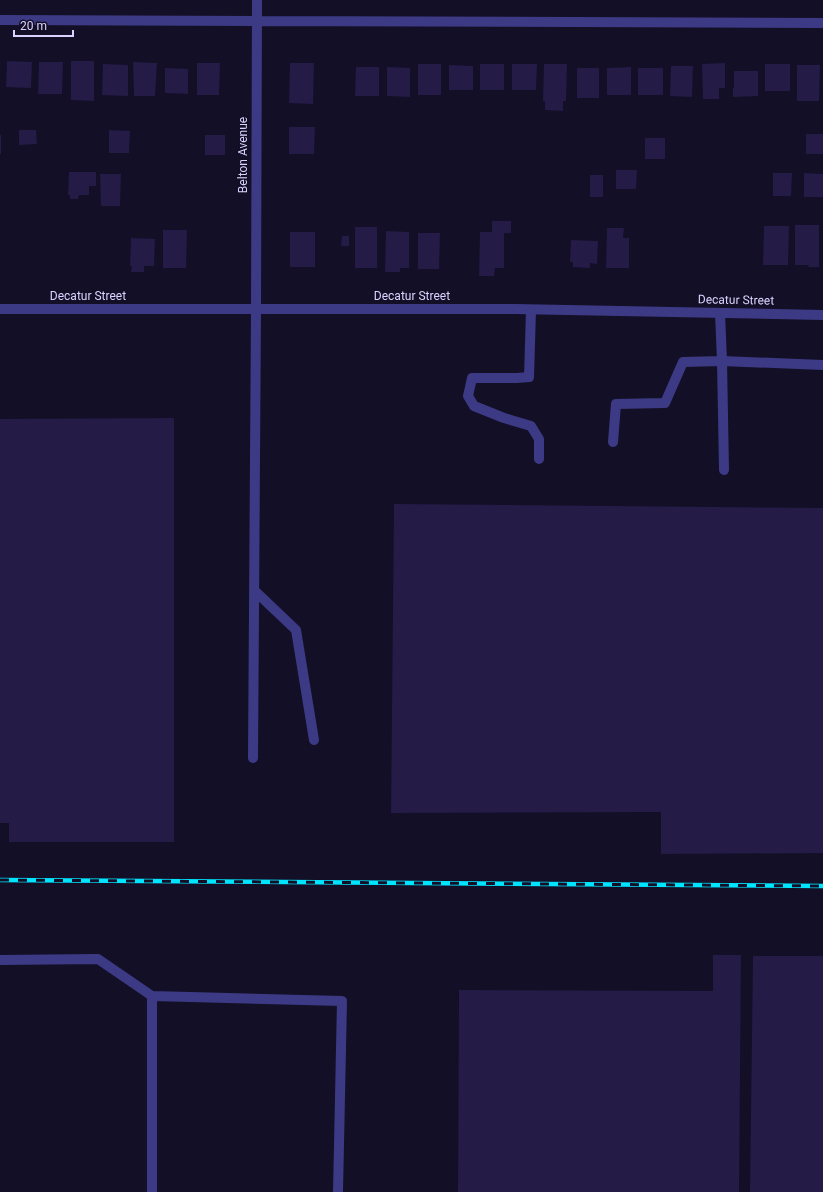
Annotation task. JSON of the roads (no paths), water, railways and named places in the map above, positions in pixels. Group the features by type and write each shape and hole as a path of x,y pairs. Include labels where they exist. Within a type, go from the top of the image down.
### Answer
{"street":[{"name":"Belton Avenue","path":"253,758 257,0"},
{"path":"0,20 823,22"},
{"name":"Decatur Street","path":"0,309 531,310 823,314"},
{"path":"531,310 529,377 472,378 468,396 474,406 504,418 531,426 539,439 539,459"},
{"path":"720,313 724,470"},
{"path":"613,442 616,404 665,403 683,362 722,361 823,365"},
{"path":"254,590 296,630 314,740"},
{"path":"0,960 98,959 152,996 342,1002 338,1192"},
{"path":"152,996 152,1192"}],"railway":[{"path":"0,880 823,886"}]}
